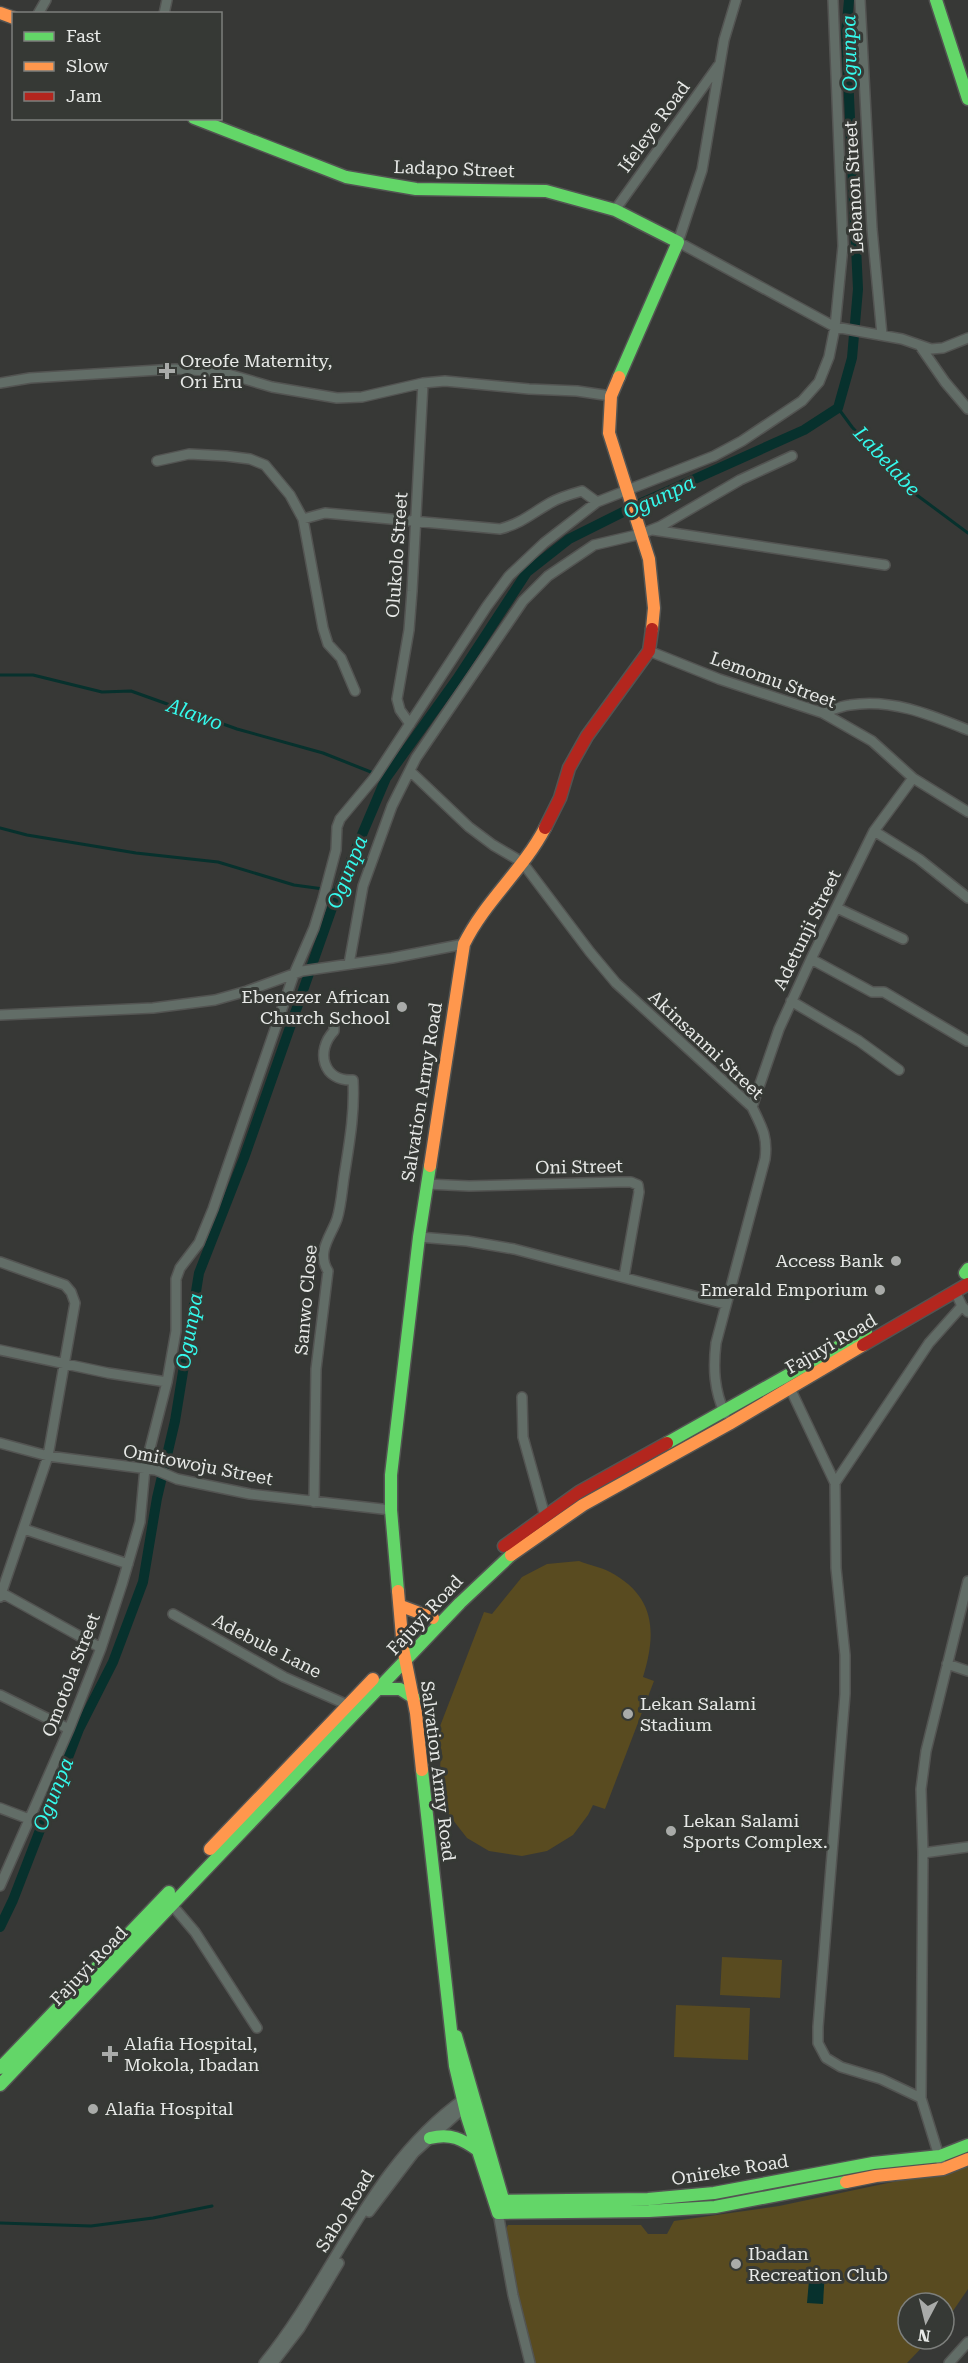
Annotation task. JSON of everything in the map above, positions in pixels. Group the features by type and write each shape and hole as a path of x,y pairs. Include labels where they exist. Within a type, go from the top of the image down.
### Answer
{"main road":[{"path":"936,0 967,96"},
{"name":"Ladapo Street","path":"199,120 346,177 383,185 449,190 546,191 615,210 678,242"},
{"path":"649,651 654,598 649,559 644,529 628,493 609,433 611,396 678,242"},
{"name":"Salvation Army Road","path":"501,2207 479,2151 450,2018 414,1698 403,1648 391,1510 394,1443 426,1184 464,944 473,925 522,862 549,821 560,798 569,768 587,736 649,651"},
{"name":"Fajuyi Road","path":"788,1382 955,1292 967,1274"},
{"name":"Fajuyi Road","path":"0,2085 460,1603 509,1556 583,1505 967,1274"},
{"name":"Fajuyi Road","path":"0,2068 483,1564 526,1528 579,1492 727,1418"},
{"path":"401,1606 433,1618"},
{"path":"380,1689 399,1689 414,1698"},
{"name":"Salvation Army Road","path":"469,2099 501,2207"},
{"path":"430,2138 448,2133 462,2138 479,2151"},
{"name":"Onireke Road","path":"942,2162 968,2145"},
{"name":"Onireke Road","path":"501,2207 714,2193 873,2163 942,2162 968,2159"}],"street":[{"path":"736,0 724,40 702,170 678,242 839,328 902,339 931,349 943,348 968,338"},
{"name":"Omotola Street","path":"0,1886 69,1729 101,1648 128,1564 140,1522 145,1468 167,1382 176,1331 176,1279 180,1268 199,1243 213,1209 298,973 326,889 336,850 337,827 340,819 376,775 509,576 544,543 597,502 628,493 714,456 742,441 802,401 819,382 839,328 843,246 833,0"},
{"name":"Lebanon Street","path":"860,0 879,334"},
{"name":"Ifeleye Road","path":"615,210 721,63"},
{"path":"920,346 968,409"},
{"path":"0,383 40,377 201,369 221,372 272,387 337,398 362,397 423,383 445,381 577,391 611,396"},
{"name":"Olukolo Street","path":"410,724 400,710 397,699 409,630 423,383"},
{"path":"157,461 189,454 250,459 265,465 278,480 290,495 303,519 323,628 328,644 341,658 355,692"},
{"path":"349,964 363,886 392,806 422,749 492,644 524,601 548,576 569,559 594,545 644,529 792,456"},
{"path":"303,519 325,513 500,529 520,523 552,501 566,495 582,491 597,502"},
{"path":"644,529 885,565"},
{"name":"Lemomu Street","path":"649,651 719,679 823,713 872,741 913,778 968,812"},
{"path":"823,713 850,705 875,703 898,705 966,727"},
{"name":"Akinsanmi Street","path":"410,771 469,827 522,862 616,983 752,1107 763,1129 767,1143 766,1151 725,1304 713,1363 717,1398 727,1418"},
{"name":"Adetunji Street","path":"752,1107 766,1062 811,959 874,831 913,778"},
{"path":"874,831 919,859 968,898"},
{"path":"837,908 903,939"},
{"path":"0,1015 164,1007 215,1000 298,973 464,944"},
{"path":"811,959 872,992 884,992 967,1041"},
{"path":"791,1001 859,1041 899,1070"},
{"name":"Sanwo Close","path":"314,1502 316,1369 328,1271 325,1265 324,1247 337,1219 353,1125 354,1101 353,1080 342,1081 333,1075 324,1064 325,1046 327,1039 334,1031 334,1019"},
{"name":"Oni Street","path":"426,1184 479,1186 632,1182 638,1185 639,1192 624,1277"},
{"path":"419,1237 467,1241 514,1249 725,1304"},
{"path":"0,1262 65,1286 71,1292 75,1304 48,1456 0,1594 101,1648"},
{"path":"835,1483 929,1343 965,1309 955,1292"},
{"path":"0,1350 167,1382"},
{"path":"788,1382 835,1483 836,1568 845,1655 845,1694 818,2043 826,2058 841,2067 881,2079 921,2098"},
{"path":"522,1397 522,1437 545,1516"},
{"name":"Omitowoju Street","path":"0,1443 48,1456 156,1470 177,1479 249,1494 391,1510"},
{"path":"24,1529 128,1564"},
{"path":"942,2162 921,2098 923,1853 920,1809 926,1751 968,1581"},
{"name":"Adebule Lane","path":"173,1614 284,1677 348,1705"},
{"path":"947,1664 968,1671"},
{"path":"0,1695 69,1729"},
{"path":"0,1808 29,1819"},
{"path":"923,1853 968,1847"},
{"path":"172,1905 195,1932 257,2028"},
{"name":"Sabo Road","path":"273,2363 300,2328 375,2202 402,2168 469,2099"},
{"name":"Sabo Road","path":"264,2363 295,2321 388,2172 432,2124 469,2099"},
{"path":"501,2207 502,2245 530,2363"},
{"path":"950,2363 968,2342"}],"shaded area":[{"path":"579,1561 606,1570 625,1582 644,1604 651,1630 643,1677 654,1681 605,1809 593,1805 573,1835 547,1851 522,1856 489,1851 467,1838 446,1811 439,1791 441,1750 432,1747 484,1612 492,1614 522,1577 547,1564"},
{"path":"722,1957 782,1960 780,1998 720,1995"},
{"path":"676,2005 750,2008 748,2060 674,2057"},
{"name":"Ibadan Recreation Club","path":"968,2166 968,2289 956,2306 956,2291 896,2291 896,2351 918,2351 907,2363 531,2363 501,2238 508,2225 641,2225 648,2234 667,2234 674,2221 779,2206"}],"water":[{"path":"810,2269 825,2270 823,2304 807,2303"}],"waterway":[{"name":"Ogunpa","path":"0,1927 13,1900 79,1729 113,1662 143,1582 157,1498 175,1421 199,1273 244,1158 338,891 386,778 457,679 527,572 569,539 639,504 804,430 838,408 852,358 858,289 846,33 849,0"},
{"name":"Labelabe","path":"838,408 852,427 910,490 968,533"},
{"name":"Alawo","path":"0,675 33,675 102,692 131,691 237,729 323,753 386,778"},
{"path":"0,828 27,835 136,853 218,862 294,885 338,891"},
{"path":"0,2223 91,2226 153,2218 212,2206"}],"traffic: fast":[{"path":"936,0 968,99"},
{"path":"199,120 346,177 416,189 546,191 615,210 678,242 619,377"},
{"path":"398,1591 391,1510 391,1475 419,1237 430,1166"},
{"path":"965,1273 968,1269"},
{"path":"667,1443 866,1331"},
{"path":"0,2085 460,1603 511,1555"},
{"path":"380,1689 400,1689 414,1698"},
{"path":"422,1770 455,2066 467,2117 498,2213 649,2211 715,2207 846,2182"},
{"path":"0,2068 169,1892"},
{"path":"456,2036 505,2206"},
{"path":"430,2138 444,2136 456,2138 479,2151"},
{"path":"494,2201 648,2199 714,2193 873,2163 940,2156 968,2145"}],"traffic: slow":[{"path":"0,13 12,17"},
{"path":"619,377 611,396 609,433 649,559 654,608 652,629"},
{"path":"430,1166 464,944 482,914 526,858 545,828"},
{"path":"511,1555 583,1505 729,1424 863,1345"},
{"path":"398,1591 403,1648 416,1713 422,1770"},
{"path":"401,1606 433,1618"},
{"path":"210,1849 373,1679"},
{"path":"846,2182 876,2176 943,2169 968,2159"}],"traffic: jam":[{"path":"545,828 560,798 569,768 587,736 649,651 652,629"},
{"path":"863,1345 968,1284"},
{"path":"504,1546 579,1492 667,1443"}],"place":[{"name":"Oreofe Maternity, Ori Eru","path":"167,371"},
{"name":"Ebenezer African Church School","path":"402,1007"},
{"name":"Access Bank","path":"896,1261"},
{"name":"Emerald Emporium","path":"880,1290"},
{"name":"Lekan Salami Stadium","path":"628,1714"},
{"name":"Lekan Salami Sports Complex.","path":"671,1831"},
{"name":"Alafia Hospital, Mokola, Ibadan","path":"110,2054"},
{"name":"Alafia Hospital","path":"93,2109"},
{"name":"Ibadan Recreation Club","path":"736,2264"}]}
